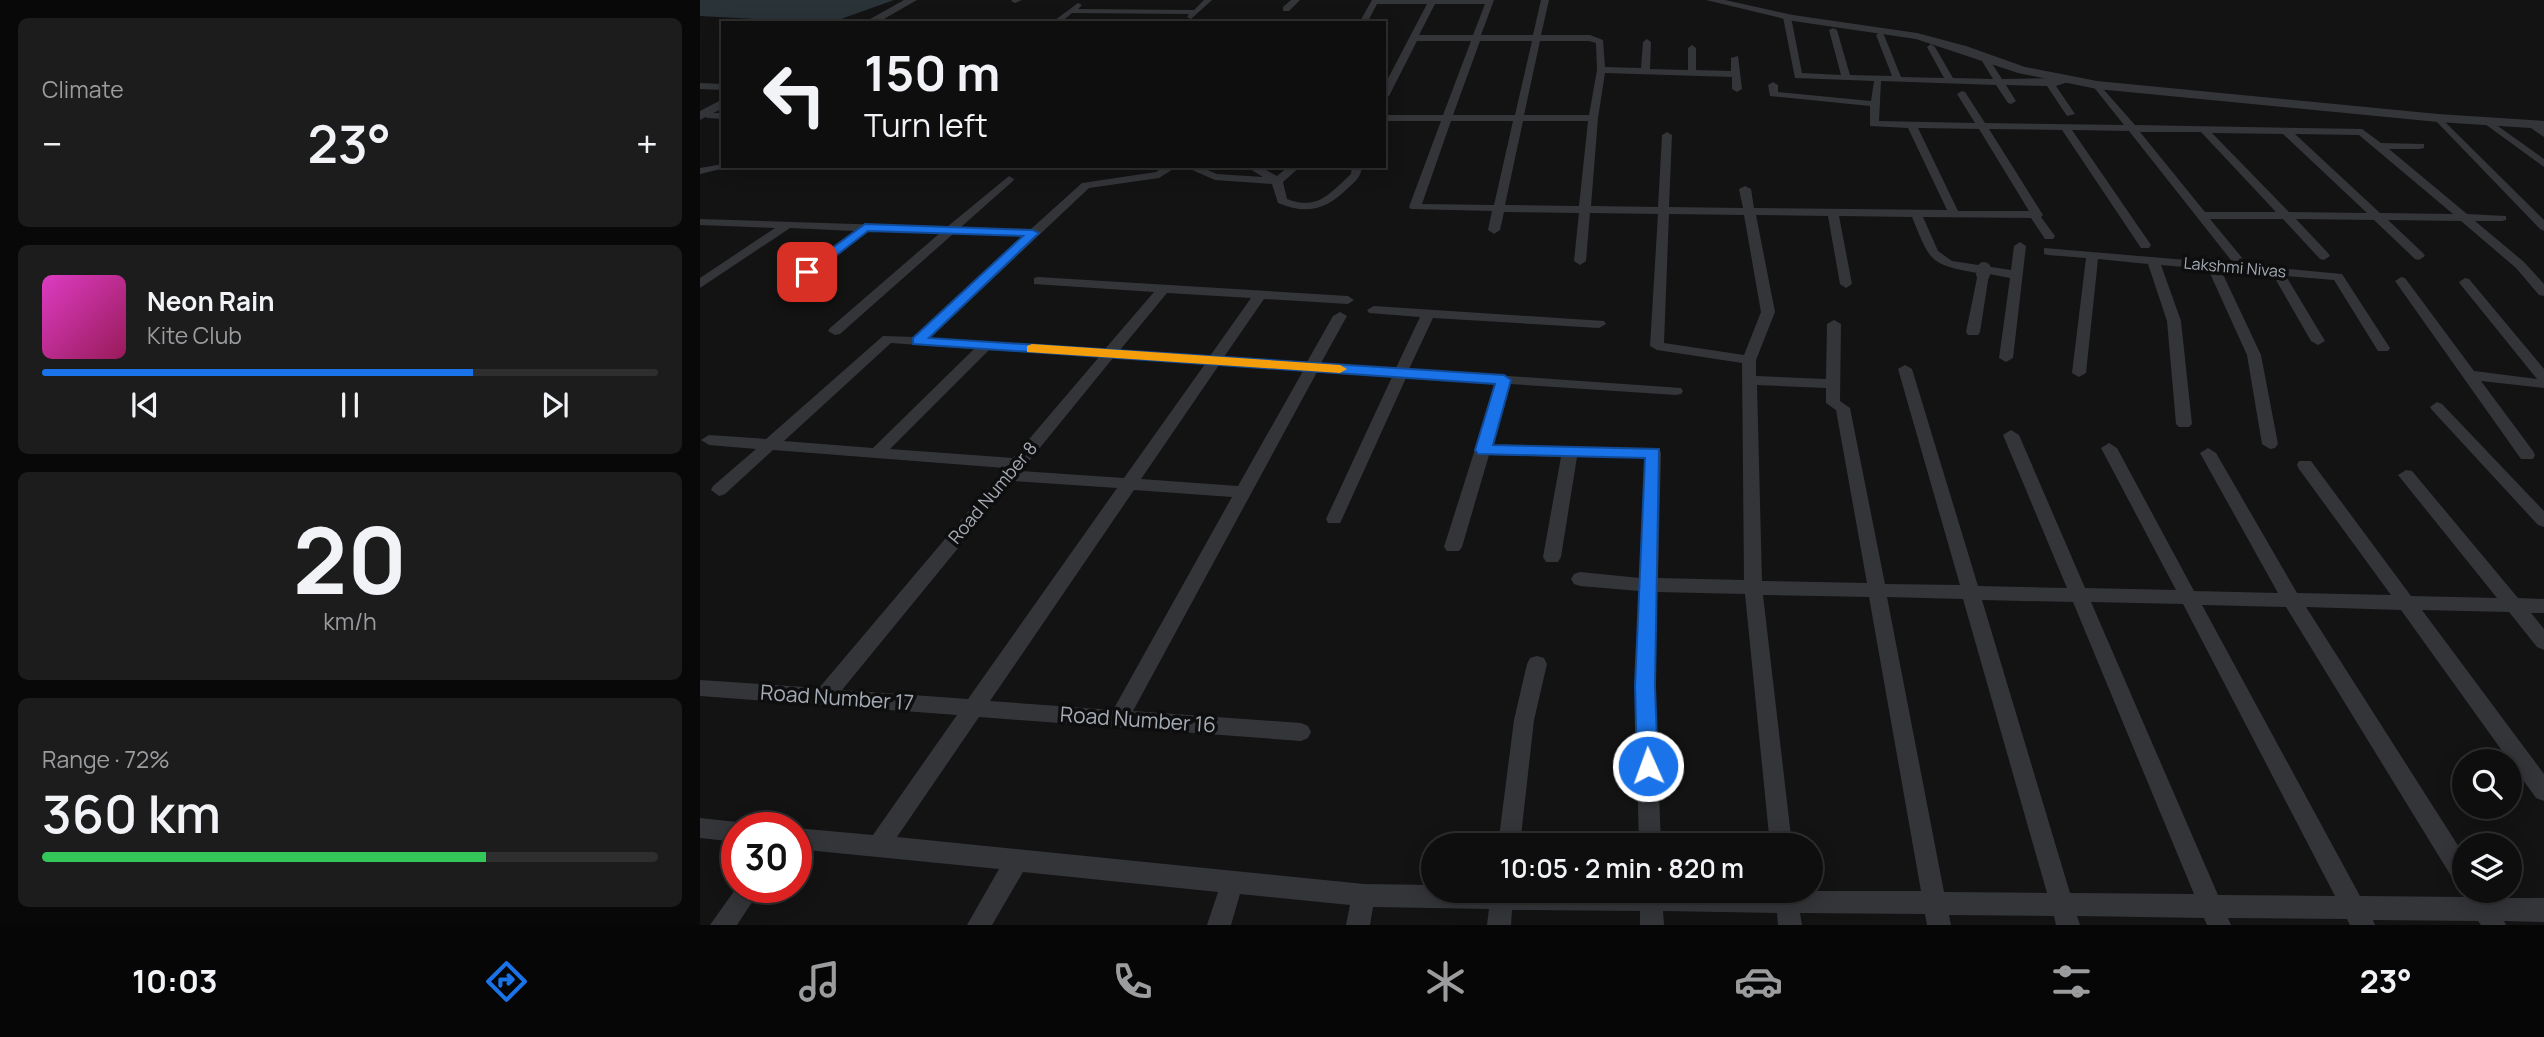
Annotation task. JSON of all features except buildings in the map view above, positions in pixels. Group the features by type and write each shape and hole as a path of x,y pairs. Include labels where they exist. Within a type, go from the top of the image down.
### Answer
{"street":[{"path":"872,21 912,0"},
{"path":"884,21 924,0"},
{"path":"1097,21 1121,0"},
{"path":"1142,21 1164,0"},
{"path":"1057,21 1075,4 1108,12 1193,15 1208,0"},
{"path":"1286,9 1296,0"},
{"path":"1494,230 1545,0"},
{"path":"1712,0 1787,17 1917,36 2065,80 2438,118 2538,125 2544,134"},
{"path":"1364,21 1376,1 1490,1 1415,207 2034,215"},
{"path":"1386,92 1433,1"},
{"path":"1787,17 1798,76 1998,82 2065,80"},
{"path":"1833,30 1847,79"},
{"path":"1880,35 1898,80"},
{"path":"1414,38 1596,39 1600,42 1601,69 1592,118 1590,173 1583,208 1580,261"},
{"path":"1645,71 1647,42"},
{"path":"1931,47 1950,81"},
{"path":"1692,48 1692,72"},
{"path":"1735,58 1737,89"},
{"path":"1986,61 2011,101"},
{"path":"1601,69 1736,74"},
{"path":"1821,114 1827,82"},
{"path":"2049,82 2070,114"},
{"path":"1877,83 1874,124 2362,132 2520,265 2544,292"},
{"path":"1773,85 1773,94 1875,104"},
{"path":"2097,85 2129,129 2243,267"},
{"path":"700,86 721,87"},
{"path":"1962,94 2049,236"},
{"path":"1386,118 1592,118"},
{"path":"2438,118 2544,227"},
{"path":"2488,122 2544,163"},
{"path":"1912,125 1954,214"},
{"path":"2065,128 2144,245"},
{"path":"2204,130 2324,256"},
{"path":"2286,131 2419,256"},
{"path":"1667,135 1657,346 1749,360"},
{"path":"2379,146 2420,146"},
{"path":"700,171 721,167"},
{"path":"918,341 1086,185 1159,175 1170,168"},
{"path":"1193,168 1215,177 1277,181 1293,168"},
{"path":"1254,168 1277,181 1282,201 1299,208 1315,209 1356,174 1357,168"},
{"path":"835,331 1009,179"},
{"path":"1745,189 1768,312 1749,360 1753,587 1780,833"},
{"path":"1833,212 1846,284"},
{"path":"1916,214 1933,253 1948,264 2016,275"},
{"path":"2200,215 2502,218"},
{"path":"701,222 1033,233"},
{"path":"700,284 787,225"},
{"path":"787,287 865,228"},
{"path":"2006,358 2020,246"},
{"name":"Lakshmi Nivas","path":"2048,251 2338,277 2383,348"},
{"path":"2080,373 2092,255"},
{"path":"2153,260 2174,321 2184,424"},
{"path":"2212,265 2254,355 2270,444"},
{"path":"2277,271 2318,341"},
{"path":"1973,332 1983,272"},
{"path":"1038,281 1260,295 1344,308 1118,719"},
{"path":"2401,281 2527,455"},
{"path":"2465,282 2544,378"},
{"name":"Road Number 8","path":"824,697 1163,289"},
{"path":"878,846 1217,361 1260,295"},
{"path":"1374,310 1599,324"},
{"path":"1334,519 1428,313"},
{"path":"1833,324 1833,403 1843,408 1937,914"},
{"path":"719,490 888,339 1676,391"},
{"path":"877,453 985,345"},
{"path":"1905,369 2064,915"},
{"path":"2469,375 2544,384"},
{"path":"1453,547 1504,380"},
{"path":"1750,380 1833,384"},
{"path":"2437,407 2544,521"},
{"path":"2011,435 2215,916"},
{"path":"709,440 877,453 1131,484 1243,492"},
{"path":"2109,448 2359,916"},
{"path":"1483,450 1653,453 1645,686 1650,833"},
{"path":"1552,557 1570,452"},
{"path":"2208,453 2291,599 2452,857"},
{"path":"2305,465 2409,603 2544,791"},
{"path":"2406,475 2544,642"},
{"path":"1580,579 1647,585 2544,606"},
{"path":"1510,833 1524,720 1538,663"},
{"name":"Road Number 17","path":"700,688 974,708"},
{"name":"Road Number 16","path":"974,708 1301,732"},
{"path":"700,828 721,830"},
{"path":"812,840 1364,895 1421,895"},
{"path":"979,925 1017,860"},
{"path":"1219,925 1232,883"},
{"path":"1358,925 1364,895"},
{"path":"1823,900 1937,914 2359,916 2484,908 2544,910"},
{"path":"722,925 739,903"},
{"path":"1499,925 1501,903"},
{"path":"1652,903 1652,925"},
{"path":"1788,903 1790,925"}],"shaded area":[{"path":"700,0 894,0 836,21 700,16"}],"slow traffic":[{"path":"1032,349 1340,369"}],"route":[{"path":"807,272 865,228 1033,233 918,341 1504,380 1483,450 1653,453 1645,686 1648,766"}]}
